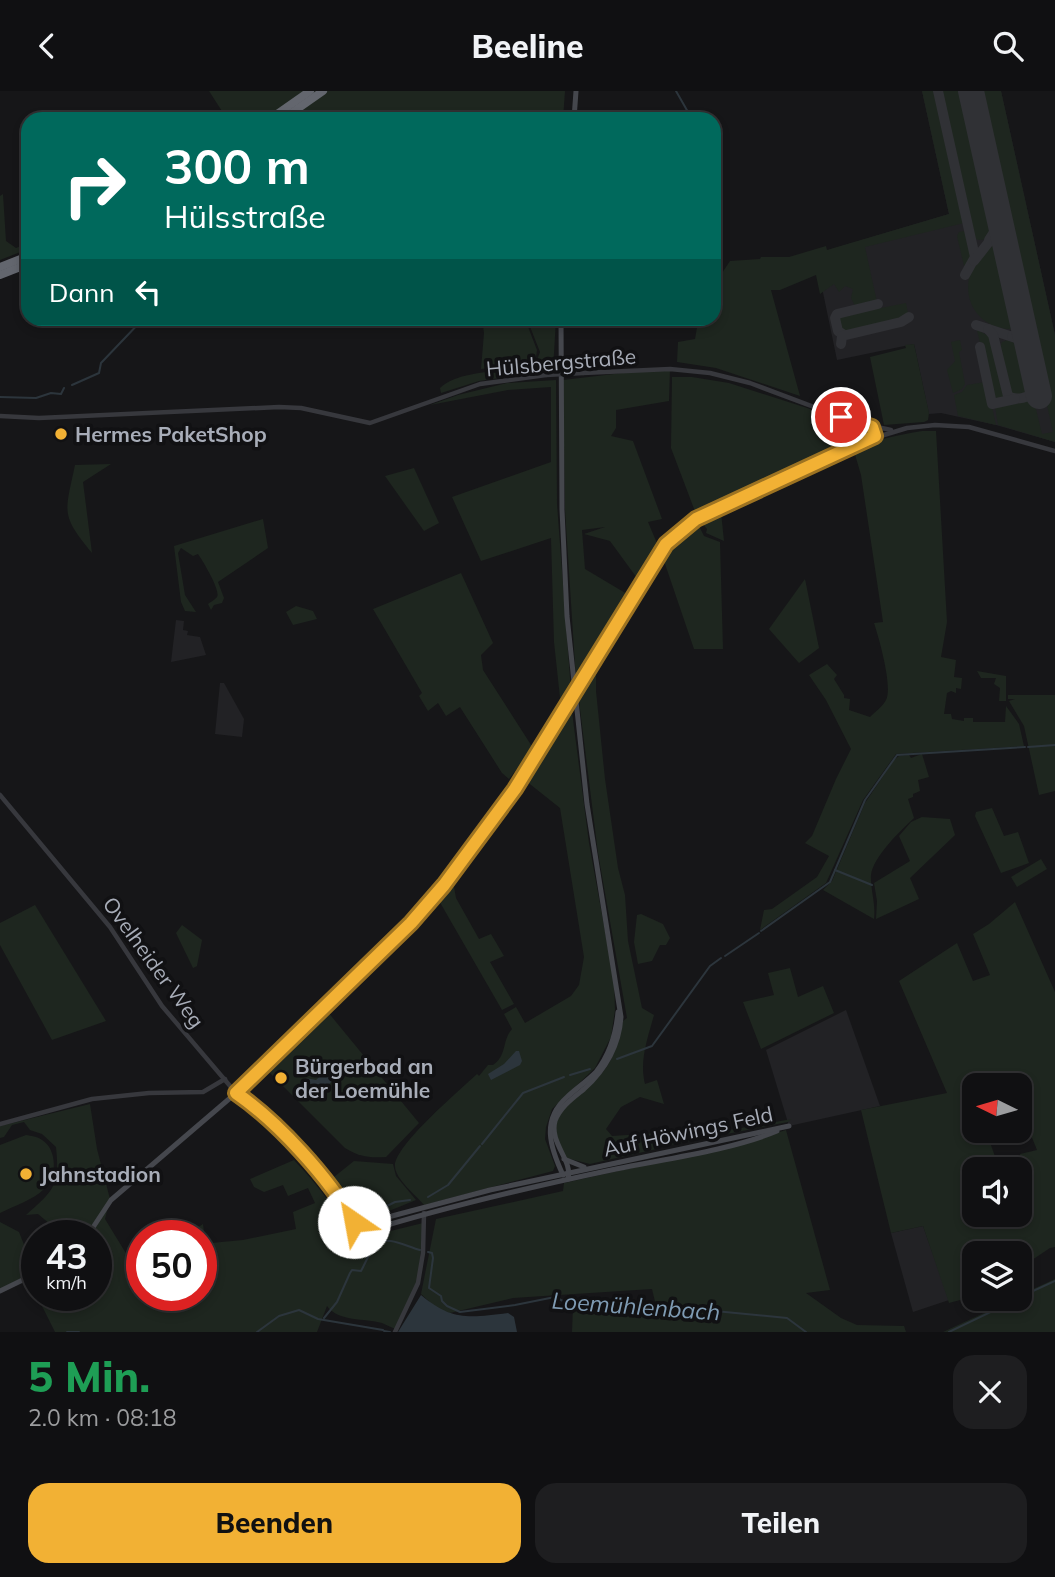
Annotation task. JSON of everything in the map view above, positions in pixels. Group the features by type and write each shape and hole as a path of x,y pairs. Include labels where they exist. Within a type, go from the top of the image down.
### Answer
{"highway":[{"path":"280,112 310,91"},
{"path":"293,112 323,91"},
{"path":"0,267 21,259"},
{"path":"0,275 21,267"}],"main road":[{"path":"574,112 576,91"},
{"path":"561,326 561,497 567,617 587,804 618,991 620,1027 613,1052 596,1078 564,1107 555,1122 554,1137 568,1176"},
{"path":"562,1174 549,1139 551,1121 559,1105 593,1075 607,1056 616,1028 618,991"},
{"path":"98,1220 111,1200 236,1093"},
{"name":"Ovelheider Weg","path":"236,1093 285,1136 331,1187 343,1205"},
{"name":"Auf Höwings Feld","path":"424,1210 789,1126 748,1140 674,1153"},
{"path":"564,1159 574,1165 590,1168"},
{"name":"Auf Höwings Feld","path":"343,1205 350,1228 358,1233 424,1210 562,1174 568,1176 590,1168 650,1159"},
{"path":"0,1291 21,1281"}],"street":[{"name":"Hülsbergstraße","path":"0,416 39,418 278,407 301,408 370,423 480,384 546,375 663,369 710,373 750,383 872,427 892,431"},
{"path":"236,1093 424,909 511,795 658,554 674,535 696,519 875,436 892,431 918,426 953,425 1017,439 1055,451"},
{"path":"872,427 875,436"},
{"name":"Ovelheider Weg","path":"0,795 110,927 162,1006 236,1093"},
{"path":"0,1124 92,1099 207,1091 225,1079"},
{"path":"395,1332 418,1283 423,1254 424,1210"}],"shaded area":[{"path":"209,91 565,91 564,112 222,112"},
{"path":"922,91 1001,91 1055,335 1055,442 996,425 941,413 929,414 914,344 837,360 815,254 949,214"},
{"path":"922,91 936,91 964,223 865,247 877,302 855,306 851,298 853,289 845,286 839,292 834,284 820,294 816,275 780,290 771,290 800,396 716,368 677,362 678,342 695,339 697,326 721,326 721,274 730,261 789,257 826,246 827,250 949,214"},
{"path":"941,91 965,91 995,224 991,234 983,240 976,239 973,234"},
{"path":"977,91 1001,91 1055,335 1055,442 998,425 995,406 1033,397 1042,434 1053,432"},
{"path":"3,194 6,241 16,248 21,246 21,252 0,260 0,196"},
{"path":"964,231 968,236 973,258 965,270 957,236"},
{"path":"991,246 1000,249 1016,320 1010,329 997,327 978,315 969,296 971,273 984,251"},
{"path":"906,303 908,313 902,318 844,332 839,328 837,319 841,315 878,306 881,308"},
{"path":"483,326 528,326 537,350 536,357 528,362 481,369"},
{"path":"530,326 556,326 553,370 479,381 441,393 440,388 449,381 527,365 537,360 540,352"},
{"path":"977,330 991,337 1003,399 993,400"},
{"path":"960,340 962,350 959,352 965,384 962,389 953,393 947,370 955,361 951,342"},
{"path":"1008,340 1022,346 1030,384 1027,393 1017,396 1007,389 999,351 1002,342"},
{"path":"914,344 929,413 928,420 884,425 870,357"},
{"path":"670,369 669,401 616,410 616,428 611,436 633,441 662,519 648,522 659,548 637,578 610,541 584,534 605,527 582,530 585,569 627,594 576,680 565,510 563,380"},
{"path":"672,377 729,383 866,427 869,433 832,453 696,514 671,448"},
{"path":"556,380 557,504 571,691 561,707 554,642 551,538 481,561 452,497 551,462 551,387 508,390 430,405 507,383"},
{"path":"985,382 996,425 958,416 954,395 962,392 967,385"},
{"path":"922,431 936,431 947,622 941,657 956,660 954,677 962,678 961,689 956,688 956,693 947,693 944,714 951,714 952,719 964,721 964,718 973,718 973,722 1005,722 1006,706 1019,724 1024,746 896,754 863,800 826,883 760,930 764,910 772,909 817,877 829,856 805,843 812,836 851,749 826,700 809,675 827,664 837,675 834,679 844,698 850,699 849,710 870,717 885,702 888,694 884,662 874,623 883,622 861,475 854,451 878,440"},
{"path":"111,464 83,482 92,553 74,530 68,512 75,465"},
{"path":"414,468 439,523 424,531 385,476"},
{"path":"721,512 724,541 706,533 707,529 701,522"},
{"path":"263,519 268,548 218,582 224,598 222,603 214,605 211,610 208,604 217,598 218,594 211,576 198,554 193,556 181,548 178,553 185,595 196,612 185,611 181,602 174,546"},
{"path":"698,524 704,536 720,542 723,649 694,649 662,555 678,538"},
{"path":"461,573 493,643 481,655 483,670 533,748 509,779 502,773 460,707 446,716 438,703 428,711 419,696 422,693 373,609"},
{"path":"805,579 819,648 799,663 769,629"},
{"path":"296,606 313,611 317,619 293,625 286,612"},
{"path":"176,620 184,621 183,630 188,631 187,635 200,637 206,655 171,662"},
{"path":"596,662 596,691 605,779 618,868 625,895 628,941 642,1008 654,1015 645,1049 643,1075 645,1084 657,1080 664,1104 640,1097 621,1107 606,1129 612,1136 657,1133 661,1148 590,1164 566,1158 557,1138 558,1118 570,1101 602,1073 616,1048 623,1021 627,1018 598,853 578,693"},
{"path":"977,671 1006,676 1006,701 999,701 1000,688 994,684 996,678 981,678"},
{"path":"220,683 224,683 244,719 242,737 215,734"},
{"path":"1008,695 1055,695 1055,791 1039,795 1024,726 1009,701 1015,699 1008,699"},
{"path":"571,704 589,843 614,981 615,1010 611,1037 595,1068 552,1109 545,1139 555,1166 553,1171 424,1205 396,1171 398,1157 405,1145 457,1092 477,1074 479,1076 488,1065 497,1061 512,1029 504,1014 516,1007 525,1023 571,996 579,985 584,957 560,808 526,781"},
{"path":"922,754 929,777 918,780 920,791 908,799 914,818 888,844 873,868 871,880 874,919 823,890 832,881 865,803 894,760 899,756 909,755 911,758"},
{"path":"992,808 1004,836 1018,832 1029,863 1001,873 975,816 976,812"},
{"path":"922,817 950,819 955,835 910,878 919,899 876,919 874,883 910,861 899,836 911,822"},
{"path":"1041,859 1047,869 1017,887 1011,877"},
{"path":"449,885 454,887 456,898 479,939 491,934 504,956 490,962 514,1004 502,1010 438,899"},
{"path":"1015,902 1055,992 1055,1247 1032,1260 1032,1241 962,1241 962,1300 949,1303 923,1226 891,1233 861,1110 947,1093 899,981 957,943 973,981 990,975 973,934","holes":["962,1073 1032,1073 1032,1138 1037,1150 1020,1154 1020,1157 1032,1157 1032,1227 962,1227 962,1157 995,1157 990,1143 962,1143"]},
{"path":"35,905 106,1021 52,1040 0,945 0,923"},
{"path":"641,914 663,924 670,938 666,945 660,945 652,961 638,964 634,942 637,915"},
{"path":"182,925 202,940 197,966 193,968 176,933"},
{"path":"790,968 798,997 823,986 834,1013 761,1049 743,1002 774,995 768,973"},
{"path":"846,1010 880,1106 789,1126 766,1050"},
{"path":"327,1011 419,1123 386,1157 365,1156 345,1148 267,1070"},
{"path":"519,1051 522,1061 520,1065 491,1080 488,1074 504,1064"},
{"path":"332,1065 340,1074 318,1094 306,1078 316,1080"},
{"path":"90,1104 97,1149 110,1199 106,1220 45,1220 38,1214 26,1215 53,1186 57,1171 56,1147 42,1134 30,1130 24,1122 12,1125 4,1137 0,1138 0,1126"},
{"path":"792,1119 788,1122 665,1146 666,1141"},
{"path":"786,1130 830,1290 806,1293 841,1318 857,1325 904,1326 906,1332 572,1332 573,1306 623,1306 657,1310 652,1289 513,1298 450,1313 437,1309 421,1294 436,1219 563,1191 564,1183 736,1145"},
{"name":"Jahnstadion","path":"26,1135 40,1139 51,1150 54,1163 52,1178 44,1189 34,1196 0,1213 0,1145"},
{"path":"294,1160 326,1198 350,1241 423,1223 418,1282 398,1330 382,1323 338,1315 327,1306 317,1332 55,1332 44,1311 112,1311 112,1230 126,1253 126,1311 217,1311 217,1242 296,1229 293,1212 315,1203 308,1188 288,1196 283,1185 264,1192 254,1187 250,1179"},
{"path":"354,1161 393,1164 396,1176 416,1200 362,1222 334,1177"},
{"path":"0,1222 19,1232 21,1279 0,1289"},
{"path":"923,1226 949,1300 913,1312 891,1233"},
{"path":"1055,1279 1055,1332 943,1332 988,1311 1032,1311 1032,1290"},
{"path":"421,1295 442,1309 462,1316 508,1313 514,1317 517,1332 398,1332"}],"waterway":[{"path":"676,91 688,112"},
{"path":"72,385 99,373 101,363 136,326"},
{"path":"0,397 36,398 51,393 61,394 64,388"},
{"path":"1028,747 1055,745"},
{"path":"761,931 830,882 865,800 897,755 1025,747"},
{"path":"835,870 872,885"},
{"path":"725,956 759,933"},
{"path":"617,1059 652,1046 710,966 721,958"},
{"path":"570,1075 590,1069"},
{"path":"482,1144 523,1093 564,1077"},
{"path":"428,1197 448,1185 480,1146"},
{"path":"383,1208 395,1202 410,1200"},
{"name":"Loemühlenbach","path":"324,1318 337,1302 352,1270 361,1271 375,1245 391,1241 420,1250"},
{"name":"Loemühlenbach","path":"428,1252 432,1253 433,1258 429,1288 441,1296 447,1306 460,1312 555,1297 571,1305 622,1302 787,1318 806,1332"},
{"name":"Loemühlenbach","path":"1032,1292 1055,1281"},
{"name":"Loemühlenbach","path":"257,1332 279,1316 299,1310 318,1319 383,1330"},
{"name":"Loemühlenbach","path":"949,1332 993,1311"},
{"name":"Loemühlenbach","path":"384,1331 390,1332"},
{"name":"Loemühlenbach","path":"67,1332 79,1332"}],"taxiway":[{"path":"938,91 975,257 965,275"},
{"path":"989,240 999,220"},
{"path":"974,261 992,238 1000,238 1005,245"},
{"path":"844,335 838,331 835,318 837,314 878,304"},
{"path":"841,344 842,336 901,322 909,317"},
{"path":"1012,336 1020,334 1022,323"},
{"path":"976,325 1022,340 1028,346"},
{"path":"988,329 993,335 1008,396 1027,397 1036,390 1036,382"},
{"path":"980,347 992,404 1015,399"}],"runway":[{"path":"971,91 1039,396"}],"place":[{"name":"Hermes PaketShop","path":"61,434"},
{"name":"Bürgerbad an der Loemühle","path":"281,1078"},
{"name":"Jahnstadion","path":"26,1174"}],"route":[{"path":"354,1222 331,1187 292,1144 266,1117 236,1093 411,923 444,885 515,789 658,554 674,535 696,519 875,436 872,427 841,417"}]}
